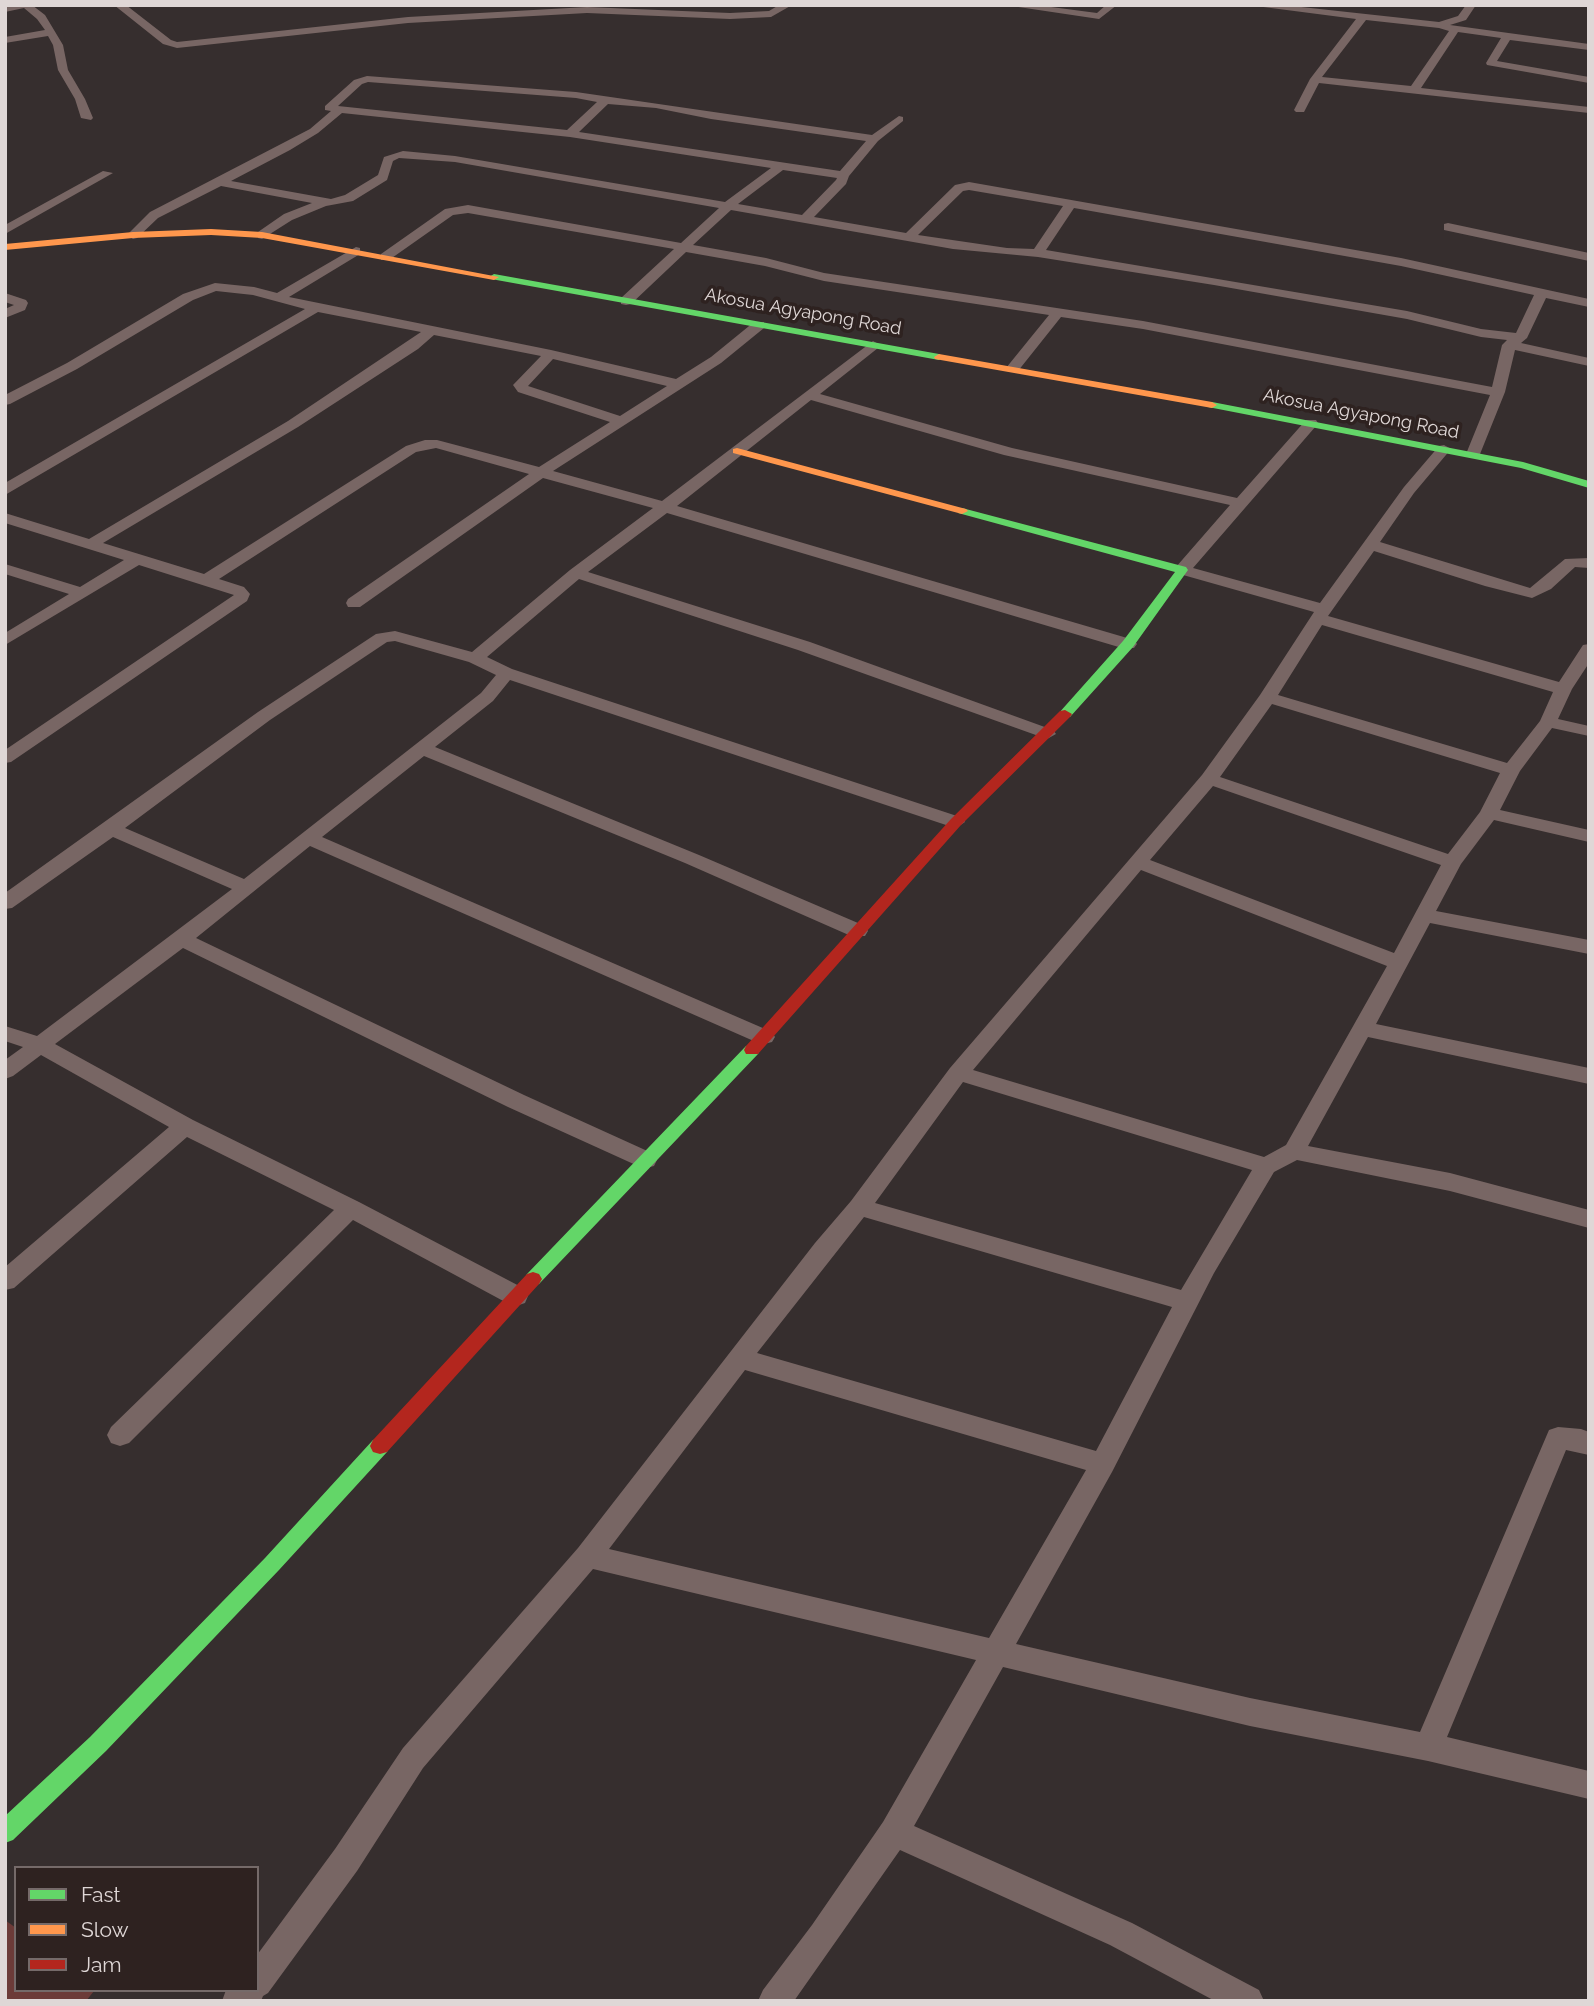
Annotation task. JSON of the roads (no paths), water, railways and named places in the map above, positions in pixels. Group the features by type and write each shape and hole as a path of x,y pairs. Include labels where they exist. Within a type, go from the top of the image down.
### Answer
{"street":[{"path":"5,9 25,5 41,17 58,45 63,70 80,99 87,118"},
{"path":"118,5 167,43 177,45 408,20 587,10 730,16 771,14 787,5"},
{"path":"1010,5 1099,16 1112,5"},
{"path":"1253,5 1439,25 1589,47"},
{"path":"1439,25 1462,18 1471,5"},
{"path":"1300,110 1315,79 1363,17"},
{"path":"1414,90 1455,29"},
{"path":"5,40 51,32"},
{"path":"1508,35 1491,63 1589,80"},
{"path":"843,176 570,134 328,108 358,82 367,79 576,95 874,139"},
{"path":"1315,79 1589,110"},
{"path":"570,134 605,100"},
{"path":"133,235 154,215 286,148 314,131 338,111"},
{"path":"805,219 842,181 843,176 874,139 899,119"},
{"path":"262,235 288,217 322,203 349,198 383,177 387,159 403,154 455,159 1007,253 1038,253 1343,303 1408,315 1589,362"},
{"path":"626,300 728,206 779,167"},
{"path":"5,230 107,173"},
{"path":"219,182 267,189 322,203"},
{"path":"909,237 963,186 1401,262 1589,303"},
{"path":"1038,253 1071,204"},
{"path":"385,257 449,212 468,209 766,262 824,277 1216,338 1498,392"},
{"path":"1448,227 1589,257"},
{"name":"Akosua Agyapong Road","path":"5,247 133,235 211,232 262,235 1311,423 1523,465 1589,485"},
{"path":"278,298 356,251"},
{"path":"5,401 72,366 200,291 215,287 232,288 316,308 551,354 678,384"},
{"path":"1473,454 1498,392 1514,342 1542,293"},
{"path":"5,297 21,303 20,307 5,314"},
{"path":"5,490 316,308"},
{"path":"1013,369 1058,312"},
{"path":"354,603 539,474 716,360 759,324"},
{"path":"91,544 293,424 413,346 432,330"},
{"path":"475,658 576,573 665,508 873,345"},
{"path":"551,354 526,377 520,385 523,389 622,421"},
{"path":"808,395 1009,452 1240,503"},
{"path":"5,1832 98,1744 272,1564 516,1296 764,1037 956,822 1046,734 1128,644 1182,570 1311,423"},
{"path":"206,580 411,449 425,443 437,444 665,508 1128,644"},
{"path":"259,1979 346,1860 413,1758 588,1556 739,1358 859,1207 958,1073 1209,779 1268,698 1321,613 1373,545 1409,490 1444,449"},
{"path":"737,451 1182,570 1563,689"},
{"path":"5,518 238,590 242,594 240,598 5,758"},
{"path":"1373,545 1491,583 1532,593 1545,586 1572,562 1589,563"},
{"path":"5,640 137,559"},
{"path":"5,569 83,593"},
{"path":"576,573 804,646 1046,734"},
{"path":"5,903 264,716 382,638 395,636 475,658 506,673 956,822"},
{"path":"774,2001 823,1936 894,1832 1103,1464 1188,1302 1266,1166 1294,1151 1452,862 1489,813 1511,770 1548,722 1563,689 1589,649"},
{"path":"5,1070 181,939 424,749 487,697 506,673"},
{"path":"1268,698 1511,770"},
{"path":"1548,722 1589,731"},
{"path":"424,749 692,859 858,931"},
{"path":"1209,779 1452,862"},
{"path":"1489,813 1589,836"},
{"path":"111,829 245,887"},
{"path":"308,838 764,1037"},
{"path":"1138,862 1399,963"},
{"path":"1423,915 1589,947"},
{"path":"181,939 529,1107 646,1160"},
{"path":"1362,1028 1589,1076"},
{"path":"5,1033 38,1044 185,1126 351,1208 516,1296"},
{"path":"958,1073 1266,1166"},
{"path":"5,1281 185,1126"},
{"path":"1294,1151 1450,1182 1589,1219"},
{"path":"859,1207 1188,1302"},
{"path":"120,1434 351,1208"},
{"path":"739,1358 1103,1464"},
{"path":"1428,1748 1558,1438 1581,1440 1589,1444"},
{"path":"588,1556 1250,1712 1428,1748 1589,1785"},
{"path":"894,1832 1121,1934 1248,2001"}]}
